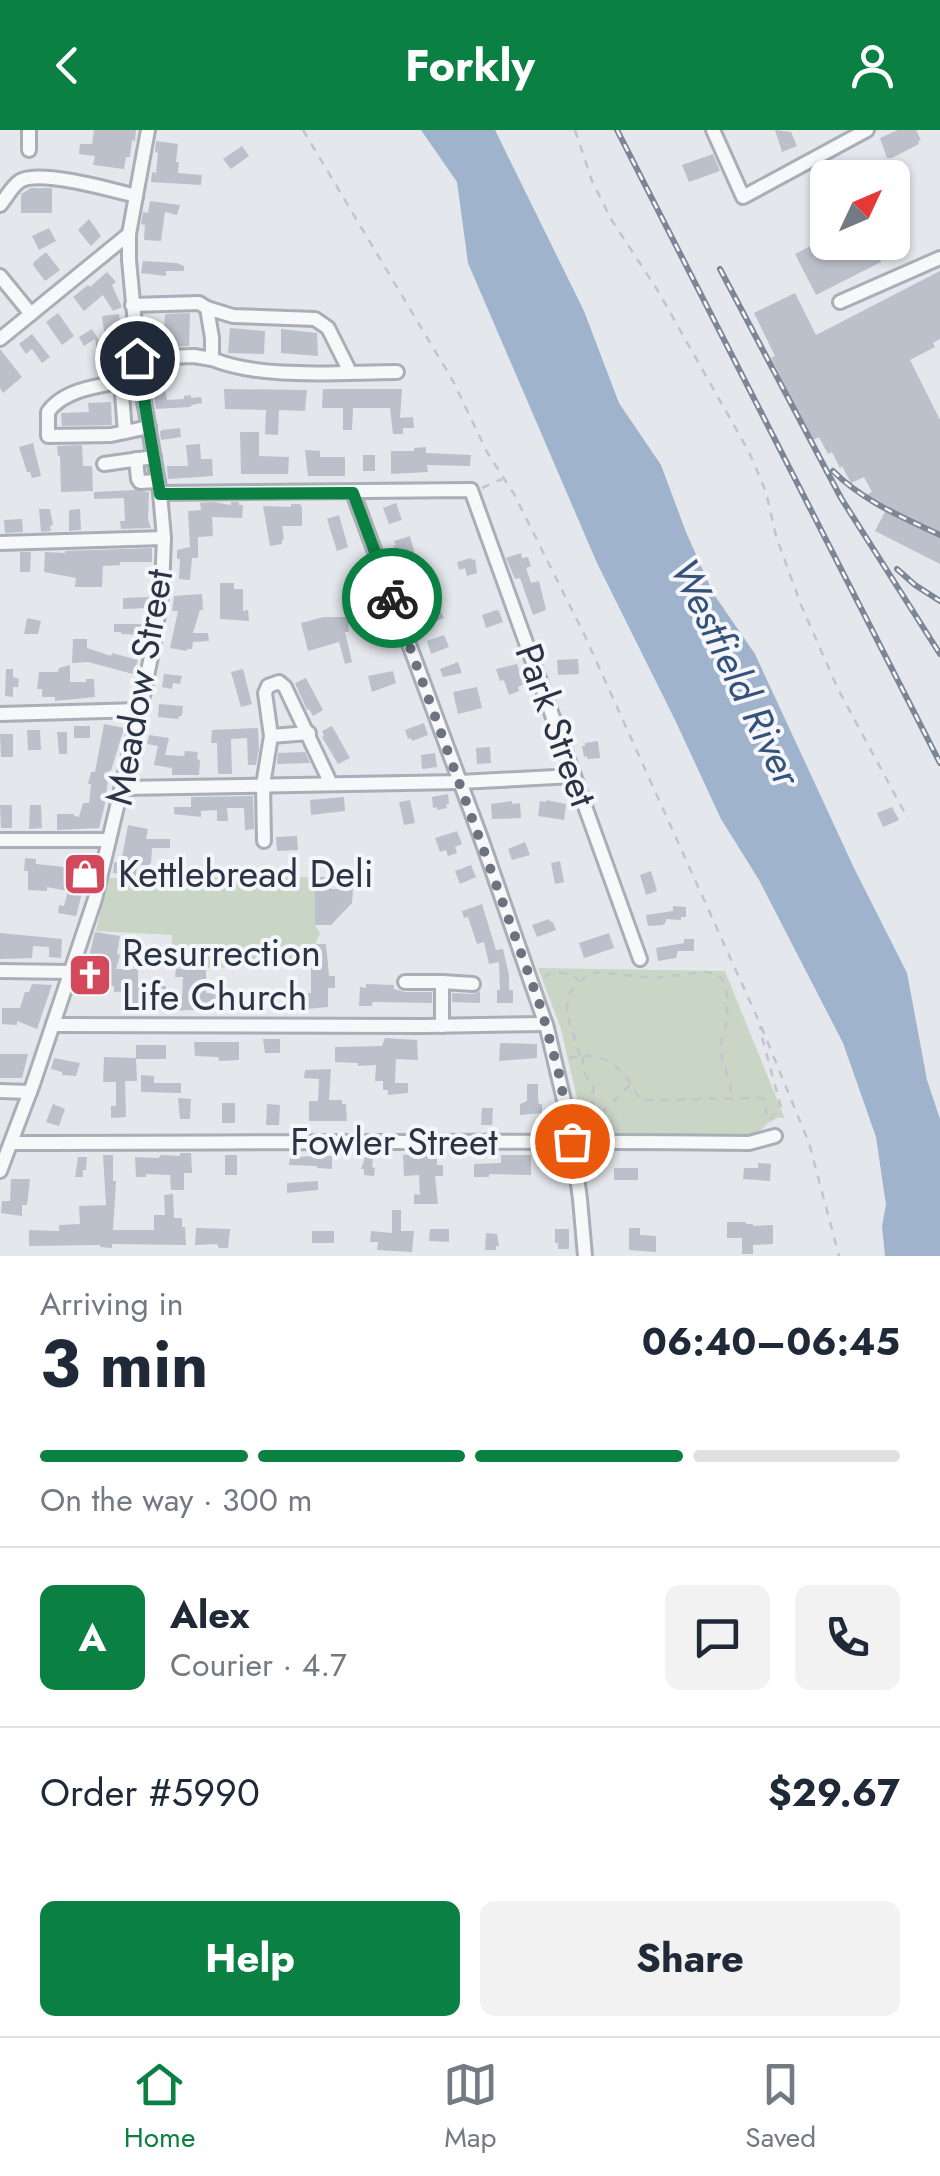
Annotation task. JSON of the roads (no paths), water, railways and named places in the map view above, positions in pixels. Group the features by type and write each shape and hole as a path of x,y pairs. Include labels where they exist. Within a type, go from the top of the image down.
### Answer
{"street":[{"path":"29,130 29,150"},
{"name":"Meadow Street","path":"0,1170 96,899 140,710 162,588 164,538 132,305 130,234 148,130"},
{"path":"712,130 743,196 867,130"},
{"path":"0,205 14,186 33,177 136,196"},
{"path":"0,339 130,234"},
{"path":"840,302 940,258"},
{"path":"0,276 30,314"},
{"path":"132,305 188,302 232,316 314,319 328,328 350,372"},
{"path":"207,308 212,359"},
{"path":"137,358 194,356 232,368 259,371 397,372"},
{"path":"140,378 60,398 48,412 48,436 149,427"},
{"path":"122,382 125,432"},
{"path":"104,464 154,457"},
{"path":"136,460 140,482 158,487 353,493 546,1024 572,1141 585,1256"},
{"name":"Park Street","path":"353,493 471,490 640,959"},
{"path":"0,543 164,538"},
{"path":"264,841 263,785 271,736 265,693 268,686 279,682 285,686 331,784"},
{"path":"0,714 140,710"},
{"path":"271,736 309,733"},
{"path":"123,788 574,776"},
{"path":"0,840 109,840"},
{"path":"0,971 71,972"},
{"path":"405,982 473,984"},
{"path":"442,982 442,1026"},
{"path":"54,1025 546,1024"},
{"path":"0,1091 30,1092"},
{"name":"Fowler Street","path":"12,1143 749,1143 775,1136"}],"water":[{"name":"Westfield River","path":"421,130 495,130 584,311 619,403 661,465 713,593 755,654 907,973 927,1080 940,1119 940,1256 885,1256 882,1226 886,1205 876,1137 843,1043 759,880 721,819 597,563 468,263 457,182"}],"railway":[{"path":"617,130 940,763"},
{"path":"720,269 841,498 940,654"},
{"path":"833,471 870,500 940,535"},
{"path":"897,569 940,601"}],"place":[{"name":"Kettlebread Deli","path":"85,874"},
{"name":"Resurrection Life Church","path":"90,975"}]}
